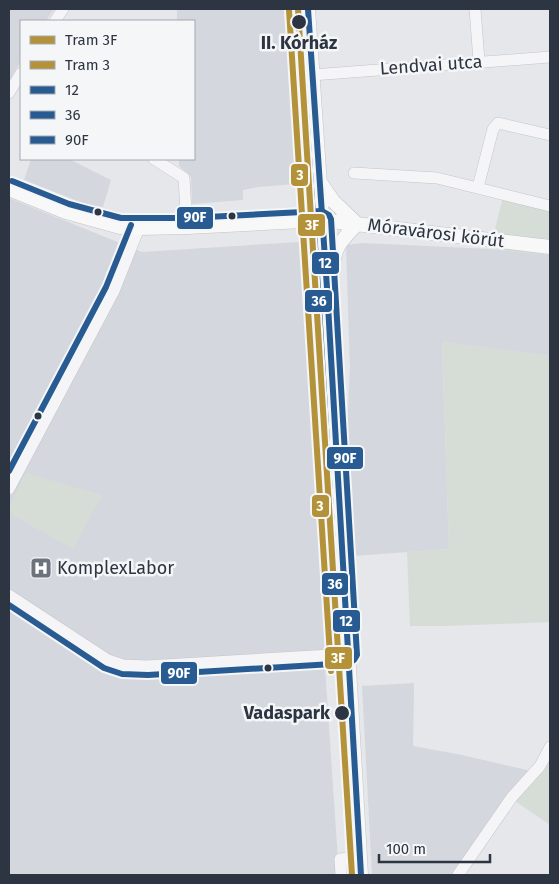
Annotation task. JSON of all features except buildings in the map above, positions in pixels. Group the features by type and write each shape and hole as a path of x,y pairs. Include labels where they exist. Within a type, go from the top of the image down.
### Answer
{"main road":[{"path":"308,9 327,288 362,875"},
{"path":"319,180 333,201 357,224 340,241 335,251 327,288"},
{"name":"Móravárosi körút","path":"9,189 85,218 120,226 139,228 187,227 322,220 550,247"}],"street":[{"path":"56,20 63,9"},
{"path":"475,9 478,62"},
{"name":"Lendvai utca","path":"312,74 550,57"},
{"path":"15,88 20,76"},
{"path":"478,186 494,129 498,123 550,135"},
{"path":"156,160 184,178 187,227"},
{"path":"354,174 437,178 478,186 550,206"},
{"path":"9,489 114,291 139,228"},
{"path":"9,595 108,660 123,665 155,666 348,654"},
{"path":"458,875 512,797 540,766 550,747"},
{"path":"341,875 340,859 360,857"}],"shaded area":[{"path":"9,9 54,9 47,20 20,20 20,63 9,81"},
{"path":"177,9 284,9 285,26 288,26 288,35 286,36 296,184 243,190 243,200 192,204 191,177 179,166 179,160 195,160 195,20 177,20"},
{"path":"31,160 71,160 111,180 103,207 88,205 24,180"},
{"path":"505,189 550,201 550,255 490,249"},
{"path":"9,198 142,252 299,242 326,643 325,667 339,875 9,875"},
{"path":"363,243 490,249 550,255 550,356 442,342 449,549 354,556 347,432 350,368 346,245"},
{"path":"442,341 550,356 550,622 410,626 407,552 449,549"},
{"path":"26,473 102,495 73,549 9,513 9,508"},
{"path":"414,683 413,746 531,771 461,875 372,875 362,686"},
{"path":"550,753 550,825 515,801"}],"tram line":[{"name":"3F","path":"298,9 352,875"},
{"name":"3","path":"289,10 331,671"}],"transit line":[{"name":"12","path":"308,9 327,288 361,875"},
{"name":"36","path":"299,10 318,289 352,875"},
{"name":"90F","path":"9,605 104,668 122,674 148,675 349,663 357,655 331,219 329,215 322,211 187,218 121,218 69,204 12,181"},
{"name":"90F","path":"9,471 106,287 131,225"}],"place":[{"name":"II. Kórház","path":"299,22"},
{"name":"KomplexLabor","path":"41,568"},
{"name":"Vadaspark","path":"342,713"}]}
